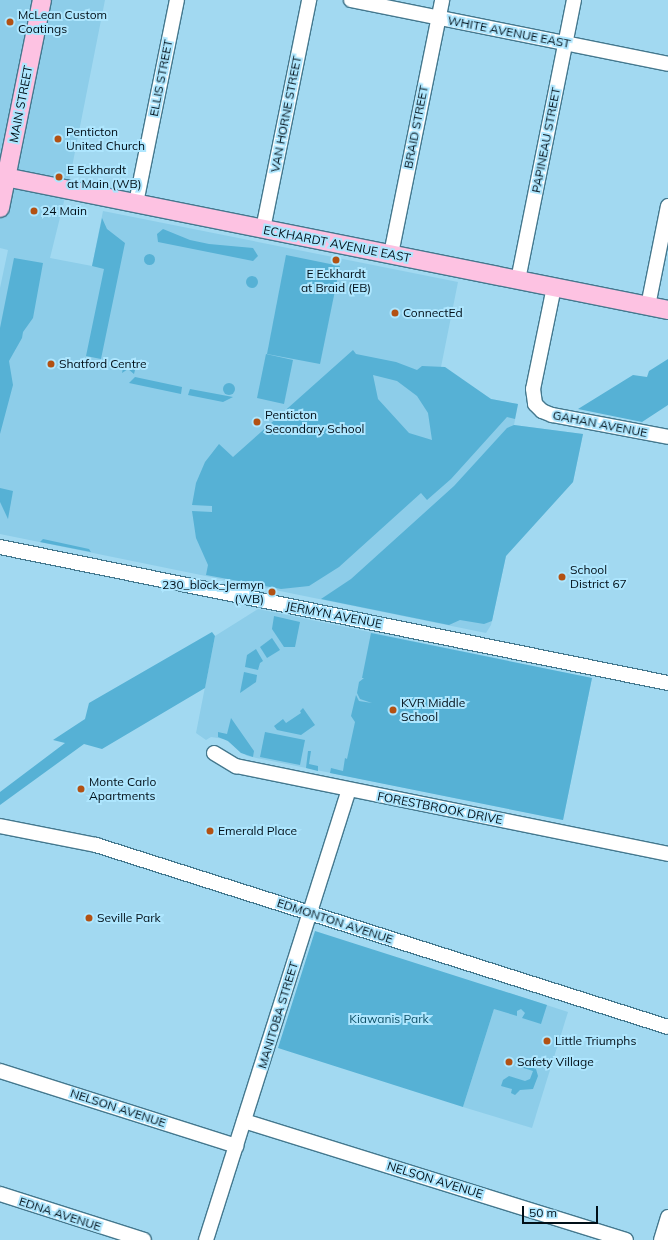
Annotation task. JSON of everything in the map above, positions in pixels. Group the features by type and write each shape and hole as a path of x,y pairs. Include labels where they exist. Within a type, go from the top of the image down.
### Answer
{"main road":[{"name":"MAIN STREET","path":"0,208 3,176 42,0"},
{"name":"ECKHARDT AVENUE EAST","path":"3,176 668,310"}],"street":[{"name":"ELLIS STREET","path":"136,203 177,0"},
{"name":"VAN HORNE STREET","path":"263,229 309,0"},
{"name":"WHITE AVENUE EAST","path":"351,0 668,64"},
{"name":"BRAID STREET","path":"391,254 442,0"},
{"name":"PAPINEAU STREET","path":"518,280 574,0"},
{"path":"648,306 668,206"},
{"name":"GAHAN AVENUE","path":"554,287 532,389 535,404 542,412 552,415 668,438"},
{"name":"JERMYN AVENUE","path":"0,547 668,683"},
{"name":"FORESTBROOK DRIVE","path":"214,753 236,766 668,854"},
{"name":"MANITOBA STREET","path":"206,1240 349,790"},
{"name":"EDMONTON AVENUE","path":"0,826 96,845 668,1027"},
{"name":"NELSON AVENUE","path":"0,1071 236,1146"},
{"name":"NELSON AVENUE","path":"244,1121 626,1240"},
{"name":"EDNA AVENUE","path":"0,1194 144,1240"},
{"path":"661,1240 668,1217"}],"shaded area":[{"name":"Penticton Secondary School","path":"0,0 105,0 70,177 50,258 92,266 103,211 458,282 441,367 491,399 518,404 514,425 583,434 573,482 506,556 491,625 486,633 0,534 0,288 8,250 0,248"},
{"name":"KVR Middle School","path":"258,609 592,678 563,820 247,756 225,739 211,737 206,740 196,733 215,636"},
{"name":"Safety Village","path":"500,990 568,1012 532,1128 463,1107"}],"green space":[{"path":"102,218 107,229 125,243 101,359 86,356 104,269 92,266"},
{"path":"163,229 190,240 209,244 253,248 258,256 253,261 158,242 157,234"},
{"path":"147,254 151,254 153,255 153,263 147,264 144,261 144,257"},
{"path":"286,255 340,266 320,364 267,354"},
{"path":"14,258 43,263 33,318 23,332 22,338 9,361 13,385 0,434 0,328"},
{"path":"250,276 254,276 258,282 254,288 250,288 246,284 246,280"},
{"path":"353,350 356,354 396,362 417,370 422,366 445,367 491,399 518,404 515,419 507,417 451,479 427,500 421,493 339,567 309,586 281,589 206,575 208,565 196,538 192,511 212,512 212,506 192,505 196,483 205,462 219,444 233,457","holes":["373,375 397,381 417,396 428,413 432,440 409,433 378,399"]},
{"path":"266,354 293,360 284,404 257,398"},
{"path":"668,359 668,405 642,422 578,409 633,375 647,377 649,371"},
{"path":"124,363 136,366 134,374 128,369 122,373"},
{"path":"135,377 182,387 181,394 129,383"},
{"path":"229,383 233,385 235,389 233,393 229,395 225,393 223,389 225,385"},
{"path":"190,389 233,397 223,402 188,395"},
{"path":"514,425 583,434 573,482 506,556 492,621 484,624 460,620 449,625 321,599 351,579 454,486 507,428"},
{"path":"0,488 13,491 8,519 0,502"},
{"path":"43,539 89,549 91,552 40,542"},
{"path":"274,616 300,622 295,647 284,647 272,629"},
{"path":"212,632 215,636 205,688 102,749 84,744 0,805 0,792 65,743 53,740 85,719 89,703"},
{"name":"KVR Middle School","path":"371,633 592,678 563,820 330,773 331,768 343,771 345,758 347,759 355,722 351,716 356,695 359,701 372,703 360,699 357,693 359,682 364,678 362,678"},
{"path":"272,638 280,650 267,658 260,647"},
{"path":"256,649 263,661 260,663 258,670 245,667 247,655"},
{"path":"244,672 257,675 256,682 240,693"},
{"path":"303,708 315,725 301,735 277,730 274,726 283,719 286,723 301,713 300,711"},
{"path":"231,718 254,751 253,757 241,753 228,741 218,737 218,732 227,734"},
{"path":"265,732 305,740 300,765 260,757"},
{"path":"308,751 311,751 309,764 318,766 318,771 306,768"},
{"name":"Kiawanis Park","path":"315,931 547,1005 541,1024 522,1018 525,1013 521,1009 517,1011 517,1016 494,1009 463,1107 278,1048"},
{"path":"521,1064 536,1069 538,1076 533,1089 520,1090 515,1095 511,1093 512,1089 501,1086 503,1080 509,1076 525,1081 530,1079 533,1071 517,1066"}],"place":[{"name":"McLean Custom Coatings","path":"10,22"},
{"name":"Penticton United Church","path":"58,139"},
{"name":"E Eckhardt at Main (WB)","path":"59,177"},
{"name":"24 Main","path":"34,211"},
{"name":"E Eckhardt at Braid (EB)","path":"336,260"},
{"name":"ConnectEd","path":"395,313"},
{"name":"Shatford Centre","path":"51,364"},
{"name":"Penticton Secondary School","path":"257,422"},
{"name":"School District 67","path":"562,577"},
{"name":"230_block_Jermyn (WB)","path":"272,592"},
{"name":"KVR Middle School","path":"393,710"},
{"name":"Monte Carlo Apartments","path":"81,789"},
{"name":"Emerald Place","path":"210,831"},
{"name":"Seville Park","path":"89,918"},
{"name":"Little Triumphs","path":"547,1041"},
{"name":"Safety Village","path":"509,1062"}]}
